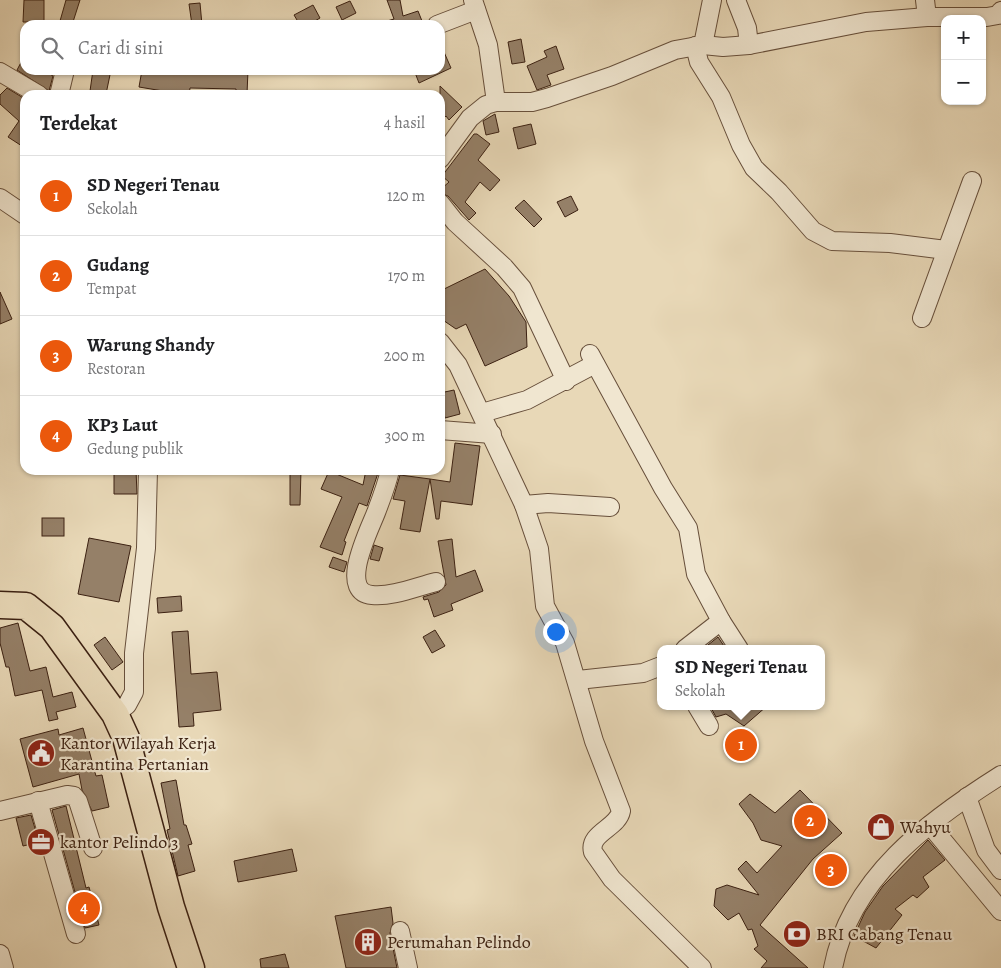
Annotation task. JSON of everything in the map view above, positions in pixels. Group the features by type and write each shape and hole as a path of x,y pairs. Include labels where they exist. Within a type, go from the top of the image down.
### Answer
{"highway":[{"path":"0,605 26,606 47,622 68,647 115,714 126,738 171,907 191,968"}],"street":[{"path":"712,0 699,45 699,62 721,97 741,145 754,168 768,180 813,231 832,241 890,243 946,250"},
{"path":"736,0 747,28 749,45"},
{"path":"445,21 475,5 488,45 496,102"},
{"path":"445,152 470,118 486,105 496,102 532,102 547,98 612,76 675,50 699,45 723,47 749,45 926,9 988,17 998,15 1001,12"},
{"path":"0,72 31,90"},
{"path":"60,90 64,75"},
{"path":"922,318 972,181"},
{"path":"0,198 20,212"},
{"path":"445,209 455,222 504,267 522,288 566,381"},
{"path":"445,348 458,365 524,505 538,549 545,606 565,643 578,680 594,741 621,811 614,823 594,839 591,847 592,852 612,879 702,968"},
{"path":"482,414 527,400 566,381 592,359 624,413 663,488 688,528 696,574 721,621 736,645"},
{"path":"445,430 492,434"},
{"path":"115,714 127,705 134,692 134,653 146,548 148,475"},
{"path":"388,475 377,512 359,555 356,568 359,584 363,591 371,595 399,591 436,582"},
{"path":"524,505 548,503 610,507"},
{"path":"689,645 721,621"},
{"path":"578,680 643,673 657,668"},
{"path":"699,710 709,726"},
{"path":"833,968 843,933 859,900 873,880 900,851 930,825 967,797 1001,775"},
{"path":"0,811 38,801 68,795 74,796 78,801 93,848"},
{"path":"967,797 986,850 1001,870"},
{"path":"38,801 76,934"},
{"path":"930,825 1001,911"},
{"path":"400,931 408,968"},
{"path":"0,954 4,968"}],"building":[{"path":"24,0 44,0 44,20 23,20"},
{"path":"66,0 80,0 74,20 60,20"},
{"path":"387,0 400,0 403,16 418,11 422,20 390,20 394,19"},
{"path":"350,1 356,13 342,20 336,7"},
{"path":"200,3 202,20 191,20 189,4"},
{"path":"313,5 320,18 317,20 297,20 294,15"},
{"path":"521,39 525,62 512,64 508,42"},
{"path":"556,46 564,69 547,75 551,85 537,90 527,66 547,57 544,51"},
{"path":"445,54 451,68 445,71"},
{"path":"25,75 53,76 49,90"},
{"path":"92,75 110,75 107,90 90,90"},
{"path":"141,75 248,75 247,90 190,88 190,90 157,90 139,87"},
{"path":"416,75 436,75 419,83"},
{"path":"7,88 20,96 20,145 8,137 19,121 0,104 0,95"},
{"path":"445,91 462,107 449,120 446,116"},
{"path":"495,114 499,132 486,135 483,121"},
{"path":"531,124 536,144 518,149 513,128"},
{"path":"474,134 477,134 490,144 478,160 500,180 490,191 480,182 465,202 476,213 469,220 445,195 445,186 449,182 445,179 445,172"},
{"path":"571,196 578,210 565,217 557,202"},
{"path":"524,200 542,219 534,227 515,208"},
{"path":"485,269 509,296 526,322 527,347 485,366 466,324 456,329 445,321 445,289"},
{"path":"0,292 12,319 0,324"},
{"path":"454,390 460,414 445,418 445,392"},
{"path":"455,443 480,446 472,505 441,501 439,519 436,519 430,479 450,482"},
{"path":"114,475 136,475 137,494 114,494"},
{"path":"290,475 301,475 300,505 290,505"},
{"path":"327,475 339,475 363,485 365,475 377,475 367,506 359,503 344,541 346,542 342,555 320,547 342,497 321,489"},
{"path":"400,475 430,479 420,532 400,529 405,501 393,499"},
{"path":"42,518 64,518 64,536 42,536"},
{"path":"89,538 131,546 119,602 78,594"},
{"path":"452,539 456,577 475,570 483,591 451,604 453,610 434,617 428,599 424,600 423,597 439,592 446,585 438,541"},
{"path":"374,545 383,548 379,561 370,559"},
{"path":"333,557 347,562 344,572 329,567"},
{"path":"181,596 182,611 158,613 157,598"},
{"path":"18,623 30,671 46,667 53,697 72,692 76,707 56,712 58,719 49,721 42,690 15,696 9,667 6,667 0,643 0,628"},
{"path":"435,630 445,646 432,653 423,637"},
{"path":"188,631 191,674 217,672 221,710 193,713 194,726 179,727 172,632"},
{"path":"105,637 123,662 112,670 94,645"},
{"path":"718,637 723,645 708,645"},
{"path":"712,710 762,710 744,726 726,714 716,717"},
{"path":"83,728 96,776 102,775 109,807 92,811 82,790 79,774 33,787 20,739 58,729 59,735"},
{"path":"176,780 184,825 186,825 192,844 188,845 195,871 178,876 167,830 170,829 161,783"},
{"path":"800,790 842,833 813,859 760,925 808,968 761,968 767,961 754,949 758,946 752,929 748,930 739,913 728,920 714,906 716,889 727,885 759,895 738,869 746,861 757,873 782,846 761,840 753,823 739,804 750,794 775,813"},
{"path":"66,806 86,888 89,887 99,925 85,928 52,810"},
{"path":"31,815 39,842 23,846 16,818"},
{"path":"928,840 945,860 923,877 929,887 917,898 913,895 895,909 902,915 876,948 854,936 865,912 883,886"},
{"path":"292,849 297,871 238,882 234,861"},
{"name":"Perumahan Pelindo","path":"391,907 393,923 390,933 397,968 346,968 335,916"},
{"path":"285,954 289,968 261,968 260,959"}],"place":[{"name":"SD Negeri Tenau","path":"741,745"},
{"name":"Kantor Wilayah Kerja Karantina Pertanian","path":"41,753"},
{"name":"Gudang","path":"810,821"},
{"name":"Wahyu","path":"881,827"},
{"name":"kantor Pelindo 3","path":"41,842"},
{"name":"Warung Shandy","path":"831,870"},
{"name":"KP3 Laut","path":"84,908"},
{"name":"BRI Cabang Tenau","path":"797,934"},
{"name":"Perumahan Pelindo","path":"368,942"}]}
